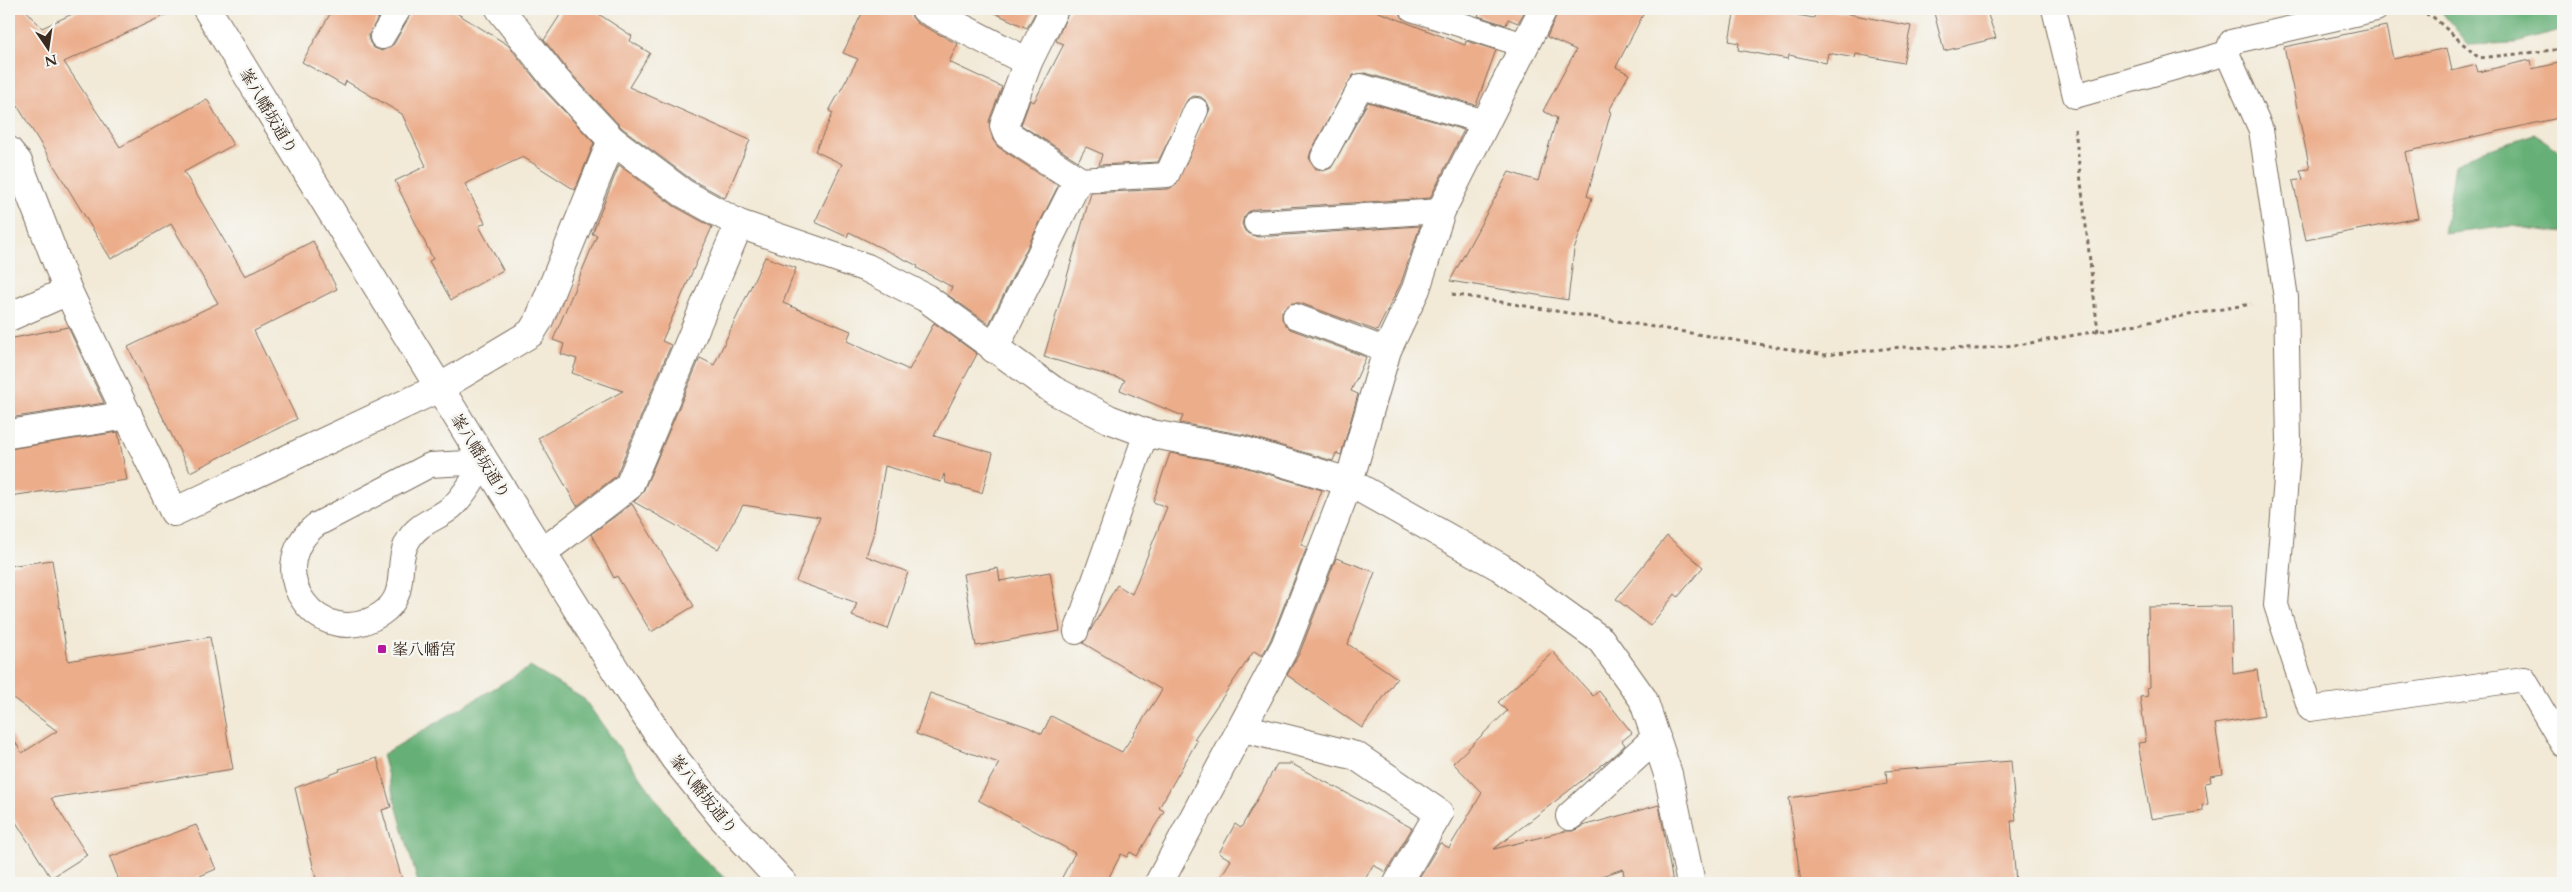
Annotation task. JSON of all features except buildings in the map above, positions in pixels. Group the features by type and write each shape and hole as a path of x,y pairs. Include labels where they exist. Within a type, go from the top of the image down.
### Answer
{"street":[{"name":"峯八幡坂通り","path":"207,9 439,388 618,674 675,759 727,823 783,883"},
{"path":"500,9 555,80 612,140 683,193 739,224 867,268 926,298 1053,390 1109,419 1146,433 1241,450 1349,482 1500,567 1601,640 1643,699 1668,774 1691,883"},
{"path":"925,9 1028,62"},
{"path":"994,349 1078,180 1007,134 1004,126 1028,62 1054,9"},
{"path":"1159,883 1285,646 1349,482 1387,350 1416,289 1441,211 1544,9"},
{"path":"9,151 18,162 68,291 174,512 439,388 531,333 539,320 612,140"},
{"path":"543,552 629,486 739,224"},
{"path":"9,317 68,291"},
{"path":"9,434 128,415"},
{"path":"1243,728 1356,756 1439,813 1398,883"},
{"path":"1570,816 1656,738"}],"lane":[{"path":"382,36 399,9"},
{"path":"1412,9 1524,46"},
{"path":"2054,9 2076,96 2227,53"},
{"path":"2376,9 2231,42 2227,53 2261,130 2286,298 2289,441 2276,604 2310,709 2524,679 2563,745"},
{"path":"1323,157 1361,86 1485,122"},
{"path":"1078,180 1167,176 1196,110"},
{"path":"1256,223 1441,211"},
{"path":"1295,316 1387,350"},
{"path":"1076,632 1146,433"},
{"path":"485,462 453,506 422,524 408,540 401,561 401,584 394,600 383,613 368,622 350,626 334,624 316,616 303,603 295,586 293,567 295,553 303,536 316,525 430,465 485,462"}],"path":[{"path":"2410,9 2432,16 2479,58 2563,49"},
{"path":"2076,96 2075,128 2098,332"},
{"path":"1416,289 1824,355 1902,347 1975,349 2098,332 2286,298"}],"green space":[{"path":"2439,9 2563,9 2563,30 2516,43 2469,45"},
{"path":"2534,134 2563,154 2563,233 2511,226 2444,234 2455,165 2484,150"},
{"path":"530,667 584,699 690,846 730,883 418,883 382,755"}],"place":[{"name":"峯八幡宮","path":"382,649"}]}
